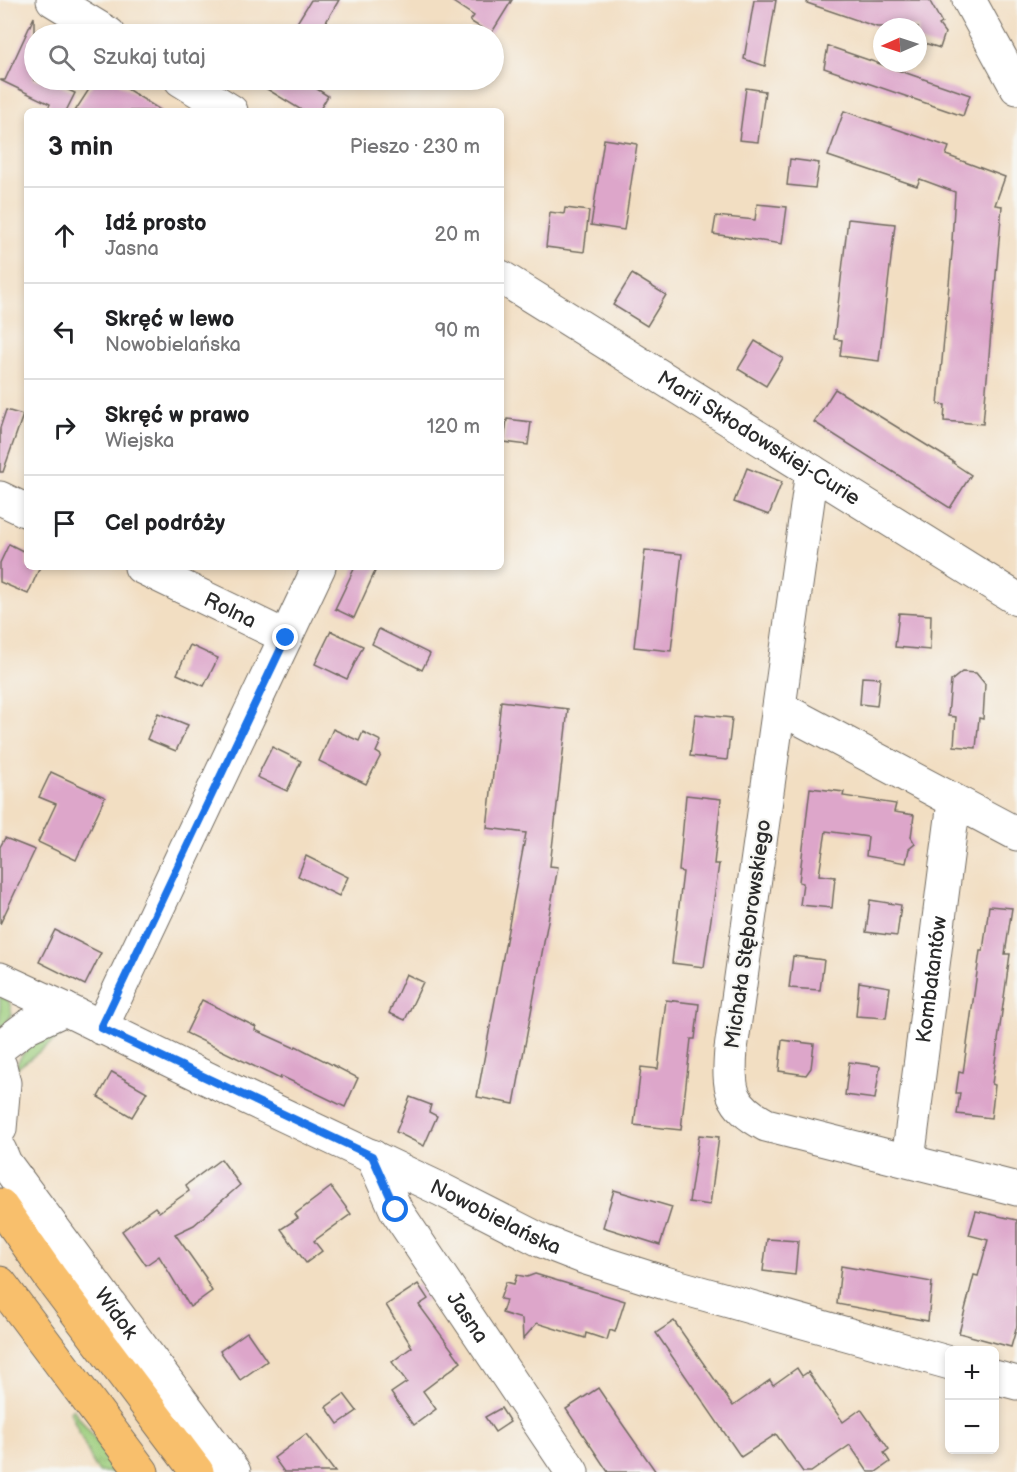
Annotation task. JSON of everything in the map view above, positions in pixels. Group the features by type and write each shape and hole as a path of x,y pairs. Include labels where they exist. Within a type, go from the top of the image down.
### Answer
{"main road":[{"name":"Widok","path":"0,1205 50,1276 197,1472"},
{"path":"0,1283 142,1472"}],"street":[{"path":"53,0 93,24"},
{"path":"969,0 1017,87"},
{"path":"197,90 226,108"},
{"name":"Marii Skłodowskiej-Curie","path":"504,279 1017,599"},
{"name":"Michała Stęborowskiego","path":"812,471 731,1049 729,1068 731,1089 742,1110 766,1125 1017,1189"},
{"path":"0,498 24,510"},
{"name":"Rolna","path":"147,570 286,638"},
{"path":"101,1028 318,570"},
{"path":"780,708 1017,834"},
{"name":"Kombatantów","path":"908,1160 954,801"},
{"name":"Nowobielańska","path":"0,979 372,1156 542,1241 583,1257 665,1283 945,1363"},
{"path":"0,1047 28,1026 65,1009"},
{"path":"0,1066 4,1083 0,1129"},
{"name":"Widok","path":"0,1151 5,1163 234,1472"},
{"name":"Jasna","path":"372,1156 396,1210 572,1472"},
{"path":"999,1378 1017,1383"}],"green space":[{"path":"0,995 8,1000 11,1013 0,1029"},
{"path":"62,1027 71,1028 16,1069 22,1055 33,1043"},
{"path":"73,1409 120,1472 99,1472 70,1412"}],"building":[{"path":"311,0 339,0 325,24 296,24"},
{"path":"450,0 512,0 497,24 475,24 470,21 474,16"},
{"path":"754,0 776,0 765,66 744,59"},
{"path":"808,0 929,0 942,23 939,25 945,33 940,48 927,44 927,18 873,18 873,26 807,3"},
{"path":"24,39 24,90 69,90 75,93 68,108 48,108 50,104 0,80 5,80"},
{"path":"828,46 873,62 873,72 903,72 970,95 963,116 824,68"},
{"path":"746,88 765,91 758,142 739,140"},
{"path":"89,90 129,90 157,108 77,108"},
{"path":"268,90 319,90 328,96 321,108 298,108"},
{"path":"844,111 949,147 946,155 1005,177 995,205 1002,206 983,424 944,421 945,405 938,404 953,241 955,192 920,179 917,186 828,156"},
{"path":"604,139 637,144 624,230 591,225"},
{"path":"790,159 819,163 815,188 787,185"},
{"path":"757,204 787,207 782,244 713,234 716,216 755,220"},
{"path":"565,208 589,211 584,252 546,247 550,212 564,214"},
{"path":"848,219 895,224 879,361 840,356 842,340 834,339"},
{"path":"632,274 666,295 647,326 613,305"},
{"path":"755,341 783,358 766,386 738,369"},
{"path":"835,389 954,462 971,475 950,508 814,422"},
{"path":"6,410 23,415 3,472 0,472 0,428"},
{"path":"507,419 531,422 528,445 504,442"},
{"path":"747,468 782,482 769,515 734,502"},
{"path":"9,544 24,552 24,570 39,570 28,594 0,582 0,563"},
{"path":"645,550 682,554 671,651 634,647"},
{"path":"354,570 376,570 354,618 335,609"},
{"path":"899,613 931,615 930,650 895,647"},
{"path":"379,629 430,654 422,670 372,644"},
{"path":"331,631 363,646 347,679 315,664"},
{"path":"190,645 218,658 204,686 177,674"},
{"path":"962,672 976,673 985,684 983,719 979,718 976,748 954,746 956,717 948,716 951,681"},
{"path":"862,677 880,678 877,706 860,704"},
{"path":"501,701 568,709 550,866 558,867 514,1104 477,1097 526,833 487,828"},
{"path":"158,713 188,725 176,751 147,739"},
{"path":"695,714 732,718 727,760 690,756"},
{"path":"333,729 359,741 363,732 381,741 376,752 381,755 366,784 319,761"},
{"path":"272,747 301,761 287,791 257,777"},
{"path":"51,772 105,797 76,860 38,842 56,804 39,797"},
{"path":"810,788 844,792 843,796 896,804 894,812 914,815 911,837 915,844 909,849 906,863 866,856 868,837 826,831 819,875 835,877 832,908 800,905 803,883 799,882"},
{"path":"686,795 721,799 714,864 719,864 704,967 672,963 683,872 679,871"},
{"path":"5,838 35,850 0,924 0,847"},
{"path":"306,856 348,877 339,896 298,876"},
{"path":"870,900 901,905 897,936 866,932"},
{"path":"989,906 1012,908 1005,954 1010,954 992,1084 995,1085 991,1118 957,1114 960,1093 956,1093 959,1072 963,1073 980,951 983,951"},
{"path":"55,930 101,953 85,985 39,962"},
{"path":"793,956 824,960 820,990 789,988"},
{"path":"406,974 423,982 405,1020 389,1013"},
{"path":"859,982 890,987 886,1018 856,1016"},
{"path":"202,1000 256,1027 255,1030 295,1048 296,1046 358,1078 345,1107 281,1076 280,1079 186,1033"},
{"path":"666,1000 699,1004 695,1039 691,1039 681,1130 634,1125 641,1067 658,1069"},
{"path":"782,1040 814,1044 811,1068 806,1075 779,1071"},
{"path":"849,1062 880,1066 875,1099 845,1095"},
{"path":"112,1072 147,1092 132,1117 98,1097"},
{"path":"410,1097 431,1105 429,1112 437,1116 424,1146 396,1132"},
{"path":"699,1135 719,1137 710,1205 689,1202"},
{"path":"221,1159 240,1185 194,1225 175,1234 206,1278 212,1291 190,1307 159,1256 146,1265 122,1231 155,1207 159,1212 189,1191 186,1185"},
{"path":"331,1187 351,1214 314,1241 322,1251 306,1263 281,1229 298,1218 295,1214"},
{"path":"614,1190 672,1207 660,1245 603,1227"},
{"path":"976,1211 1017,1220 1017,1326 1011,1347 959,1333 974,1275 978,1276 988,1240 969,1235"},
{"path":"767,1239 798,1241 795,1275 763,1271"},
{"path":"841,1266 932,1282 928,1321 837,1304"},
{"path":"535,1274 625,1301 615,1332 610,1330 607,1340 586,1333 585,1338 537,1323 523,1339 522,1319 502,1313 506,1300 500,1299 506,1282 514,1284 517,1275 527,1277"},
{"path":"418,1284 428,1299 419,1305 461,1362 423,1391 436,1409 414,1425 391,1393 407,1382 392,1362 412,1347 386,1305"},
{"path":"674,1321 733,1406 770,1380 773,1385 797,1368 802,1376 808,1372 843,1422 861,1409 889,1449 884,1453 890,1462 876,1472 868,1472 850,1445 811,1472 803,1472 776,1434 741,1457 656,1333"},
{"path":"247,1332 267,1361 240,1380 220,1351"},
{"path":"598,1388 656,1472 608,1472 566,1409"},
{"path":"344,1394 357,1411 338,1424 326,1407"},
{"path":"501,1408 510,1422 495,1432 485,1417"},
{"path":"306,1434 335,1472 284,1472 274,1458"}],"route":[{"path":"286,638 101,1028 372,1156 396,1210"}]}
